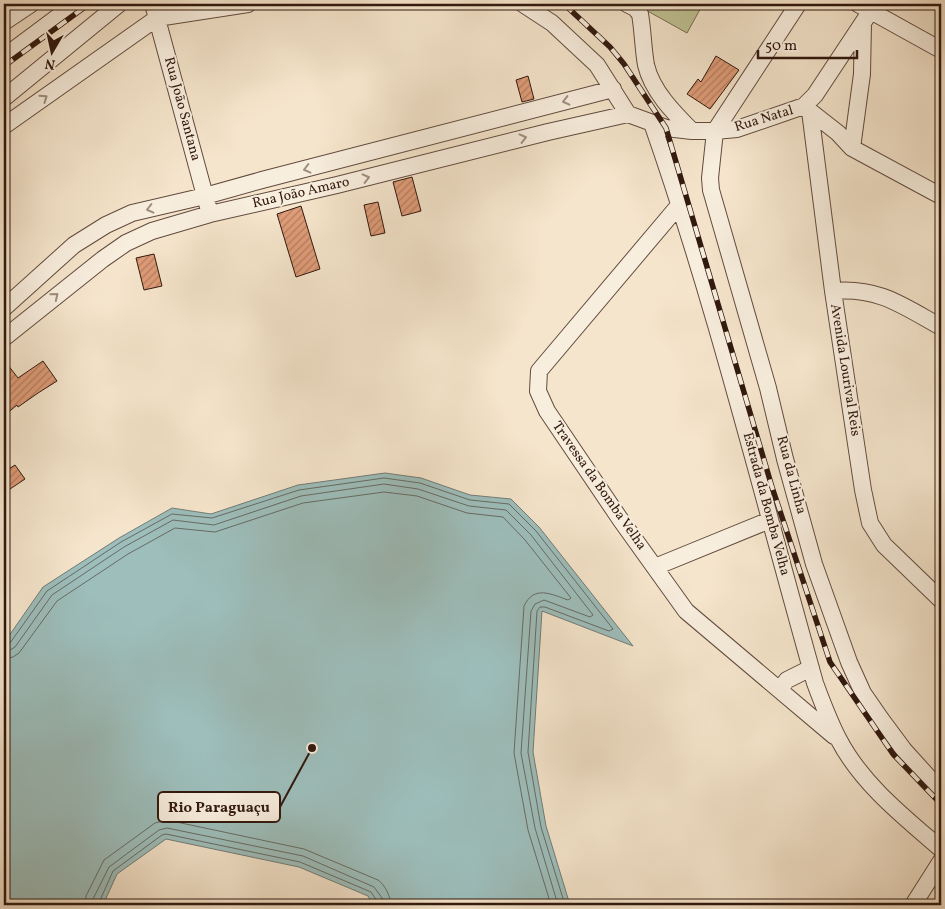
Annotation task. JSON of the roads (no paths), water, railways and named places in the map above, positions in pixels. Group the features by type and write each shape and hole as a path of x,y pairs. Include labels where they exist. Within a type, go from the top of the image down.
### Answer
{"street":[{"path":"4,22 31,4"},
{"path":"4,57 75,4"},
{"path":"4,98 119,4"},
{"path":"4,126 155,11 248,4"},
{"path":"523,4 552,24 597,65 628,114"},
{"path":"627,4 635,8 640,14 646,64 650,76 675,114 692,132"},
{"path":"715,131 798,4"},
{"name":"Rua João Santana","path":"155,11 210,214"},
{"path":"853,143 868,11 940,46"},
{"name":"Rua Natal","path":"628,114 666,128 692,132 737,129 807,109 868,11"},
{"name":"Rua João Amaro","path":"7,299 74,245 106,225 132,213 205,196 613,89"},
{"path":"807,109 853,143 941,196"},
{"name":"Avenida Lourival Reis","path":"807,109 863,490 870,523 884,545 941,600"},
{"name":"Rua João Amaro","path":"4,338 126,243 152,231 210,214 628,114"},
{"name":"Estrada da Bomba Velha","path":"652,123 680,204 730,375 811,668 824,708 839,740 850,757 882,796 941,849"},
{"name":"Rua da Linha","path":"715,131 710,178 711,190 768,388 785,459 814,564 849,662 863,693 904,750 941,791"},
{"path":"853,143 941,184"},
{"name":"Travessa da Bomba Velha","path":"680,204 539,371 538,391 547,411 620,519 686,611 839,740"},
{"path":"833,291 857,290 878,294 897,302 941,327"},
{"path":"7,299 28,320"},
{"path":"655,567 770,520"},
{"path":"780,689 787,680 811,668"},
{"path":"913,905 941,861"}],"water":[{"path":"385,473 421,478 470,495 511,499 539,527 633,646 542,611 533,752 546,826 570,905 373,905 368,896 299,867 166,839 117,874 103,905 4,905 4,643 43,587 119,538 172,508 211,514 298,485"}],"railway":[{"path":"4,66 89,4"},
{"path":"564,4 610,47 624,64 666,128 772,487 830,662 893,754 941,804"}],"place":[{"name":"Rio Paraguaçu","path":"312,748"}]}
